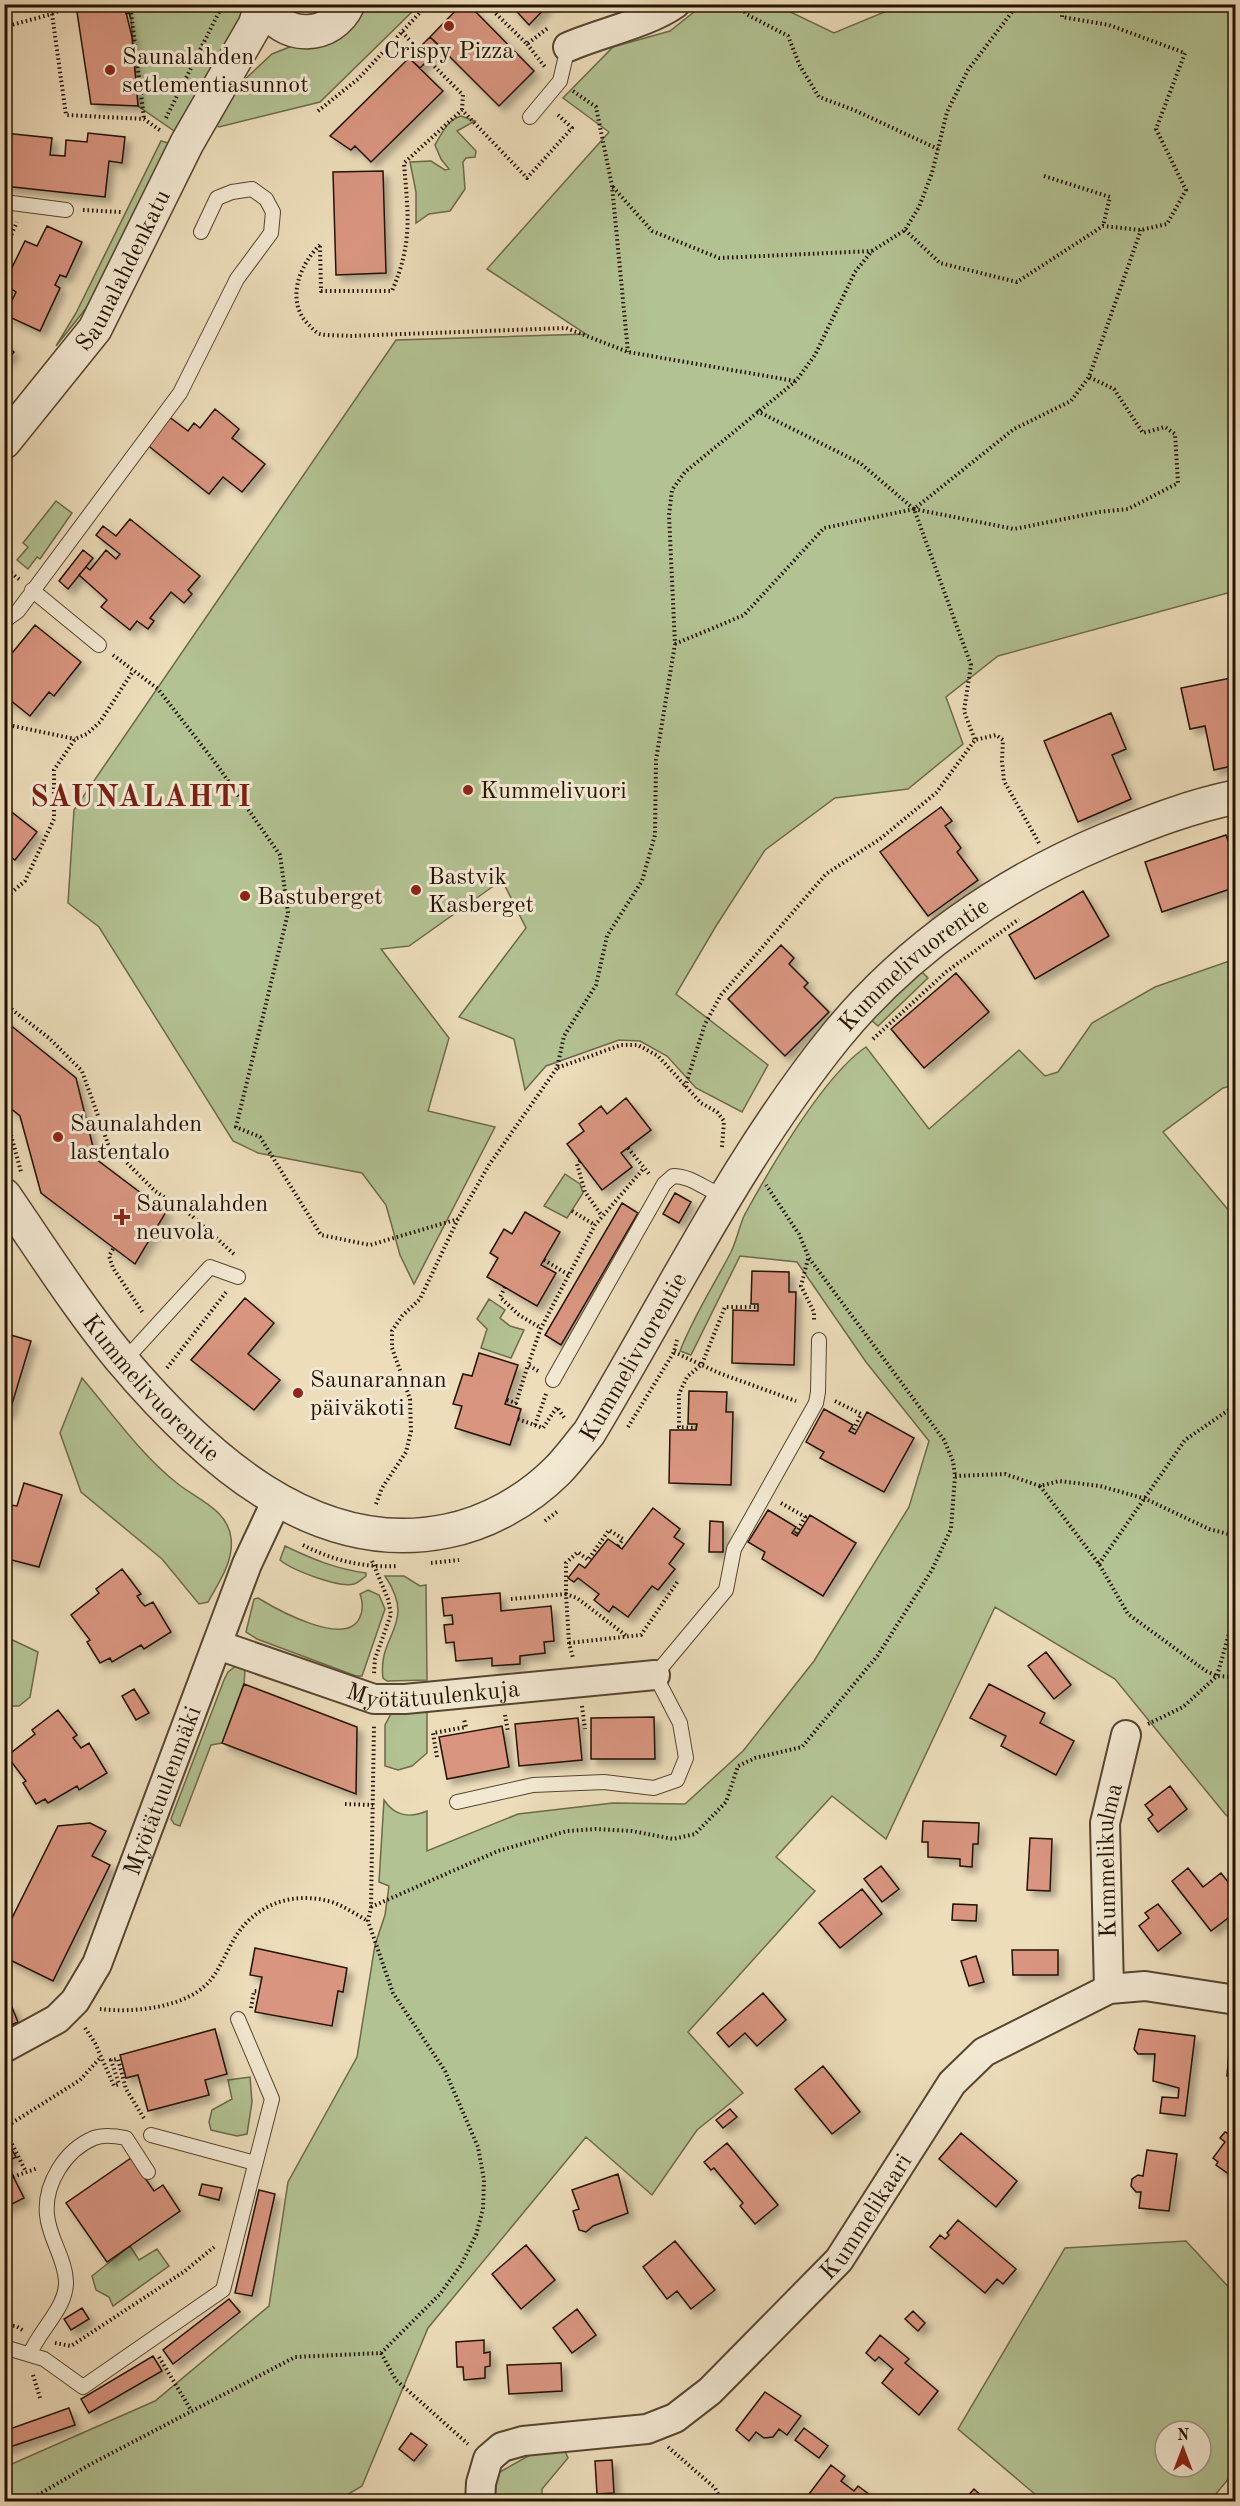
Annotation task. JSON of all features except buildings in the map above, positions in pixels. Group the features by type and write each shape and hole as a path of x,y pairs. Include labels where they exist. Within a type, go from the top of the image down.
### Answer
{"street":[{"path":"263,4 279,23 297,32"},
{"name":"Saunalahdenkatu","path":"4,442 95,329 187,143 255,24 263,4"},
{"name":"Saunalahdenkatu","path":"221,85 263,49 297,32 320,31 330,27 339,20 348,4"},
{"path":"568,47 605,31 662,14 675,4"},
{"name":"Kummelivuorentie","path":"13,1187 121,1358 203,1444 246,1479 277,1500 338,1527 381,1536 404,1538 473,1524 491,1518 526,1496 556,1472 589,1433 782,1106 837,1034 885,984 945,931 1004,890 1072,854 1152,821 1236,797"},
{"name":"Myötätuulenmäki","path":"4,2048 57,2019 75,2001 96,1964 247,1564 277,1500"},
{"name":"Myötätuulenkuja","path":"218,1645 374,1699 405,1699 655,1675"},
{"name":"Kummelikulma","path":"1109,1989 1105,1823 1126,1736"},
{"name":"Kummelikaari","path":"488,2459 502,2447 523,2441 647,2429 675,2418 710,2391 839,2260 952,2083 984,2052 1109,1989 1145,1986 1236,2000"},
{"path":"480,2502 481,2483 488,2459"}],"lane":[{"path":"530,117 560,81 568,47"},
{"path":"4,621 18,610 28,586 180,393 237,279 271,233 273,212 266,199 252,189 232,192 217,198 201,232"},
{"path":"4,202 66,210"},
{"path":"28,586 99,645"},
{"path":"554,1380 664,1184 673,1176 687,1176 712,1192 727,1197"},
{"path":"121,1358 135,1349 210,1267 238,1277"},
{"path":"457,1802 533,1785 604,1782 654,1788 677,1780 686,1758 680,1723 655,1675 726,1590 734,1549 817,1398 819,1340"},
{"path":"4,2348 44,2359 83,2387 223,2290 272,2099 238,2019"},
{"path":"30,2354 36,2339 61,2305 66,2282 47,2215 57,2169 71,2154 94,2138 110,2135 126,2138 148,2172"},
{"path":"151,2135 255,2163"}],"path":[{"path":"4,27 52,14 72,4"},
{"path":"125,4 128,16 132,15"},
{"path":"130,4 144,119"},
{"path":"155,141 223,4"},
{"path":"318,111 358,78 428,4"},
{"path":"740,4 746,14 788,36 800,66 819,97 854,110 938,149"},
{"path":"372,1513 382,1488 406,1452 411,1431 410,1399 392,1348 392,1331 402,1316 420,1299 458,1219 489,1165 557,1068 564,1036 596,985 607,936 642,881 650,856 655,835 656,760 675,644 669,515 672,490 685,472 796,381 815,355 855,272 872,251 905,230 920,207 947,112 968,70 1018,4"},
{"path":"905,230 940,263 1017,282 1103,226 1141,230 1167,224 1186,190 1156,129 1185,53 1109,25 1062,17 1063,4"},
{"path":"52,14 66,115 144,119 160,130"},
{"path":"402,32 418,49"},
{"path":"428,60 463,95 462,110 404,163 409,236 402,268 392,291 321,291 320,245 309,256 300,274 296,302 302,318 318,334 349,336 566,328 628,352 796,381"},
{"path":"560,81 596,107 612,186 628,352"},
{"path":"462,110 527,178 572,128 544,102"},
{"path":"1044,176 1110,197 1103,226"},
{"path":"612,186 652,231 719,258 872,251"},
{"path":"116,222 126,202"},
{"path":"4,251 24,205"},
{"path":"66,210 121,212"},
{"path":"914,509 1014,429 1071,401 1089,377 1141,230"},
{"path":"4,266 12,269"},
{"path":"675,644 744,615 824,528 914,509 1014,529 1099,512 1128,509 1178,483 1175,434 1165,427 1143,433 1114,389 1089,377"},
{"path":"757,411 860,463 914,509 971,664 964,711 975,740"},
{"path":"4,546 9,540"},
{"path":"4,567 28,586"},
{"path":"99,645 158,689 218,765 279,855 288,913 236,1127 260,1137 321,1235 370,1245 458,1219"},
{"path":"4,899 25,881 54,819 54,770 75,739 87,734 100,722 133,671"},
{"path":"4,724 75,739"},
{"path":"685,1087 705,1024 721,995 826,874 880,839 936,793 975,740 996,735 1003,740 1004,781 1042,850"},
{"path":"870,1041 879,1036 946,972 1028,912"},
{"path":"4,987 9,994 5,1005 49,1038 82,1071 108,1144 154,1191 190,1215 236,1255 242,1268 238,1277 166,1369"},
{"path":"557,1068 621,1046 638,1045 658,1056 701,1103 717,1112 724,1121 722,1155"},
{"path":"4,1109 13,1187"},
{"path":"507,1400 516,1403 541,1328 595,1225 644,1168 628,1148"},
{"path":"580,1161 577,1164 585,1192 602,1215"},
{"path":"372,1907 498,1851 567,1831 596,1829 632,1831 673,1839 695,1834 726,1802 738,1767 755,1758 802,1747 878,1655 932,1570 951,1529 955,1476 953,1461 944,1440 808,1258 799,1234 776,1195 761,1179"},
{"path":"572,1211 595,1225"},
{"path":"113,1249 109,1256 113,1268 154,1329"},
{"path":"808,1258 801,1286 814,1312 815,1337 819,1340"},
{"path":"544,1260 569,1275"},
{"path":"505,1287 500,1297 519,1316 541,1328"},
{"path":"697,1428 679,1427 679,1394 687,1377 702,1364 725,1307 758,1307"},
{"path":"674,1352 719,1373 794,1401 817,1398 861,1414 852,1433"},
{"path":"528,1365 554,1380"},
{"path":"535,1425 546,1394"},
{"path":"1099,1564 1146,1499 1170,1458 1185,1440 1236,1405"},
{"path":"518,1419 543,1428 557,1407 566,1420"},
{"path":"955,1476 1005,1474 1040,1486 1059,1481 1100,1486 1146,1499 1209,1529 1236,1536"},
{"path":"1040,1486 1099,1564 1128,1614 1206,1671 1217,1676 1236,1677"},
{"path":"765,1493 805,1517 795,1535"},
{"path":"585,1729 579,1683 569,1643 566,1563 578,1552 588,1560 609,1530 623,1539 618,1546"},
{"path":"26,2502 191,2410 295,2357 381,2353 440,2294 461,2265 476,2235 483,2209 484,2180 478,2146 445,2071 393,1993 369,1921 372,1907 375,1659 391,1614 376,1567"},
{"path":"569,1643 641,1635 678,1581"},
{"path":"511,1599 566,1594 577,1598 628,1637"},
{"path":"1126,1736 1183,1707 1217,1676 1236,1609"},
{"path":"345,1804 373,1805"},
{"path":"88,2007 123,2012 184,2000 209,1983 250,1917 266,1906 304,1898 332,1902 369,1921"},
{"path":"84,2026 114,2086 119,2084 111,2060 118,2059 126,2088 151,2135"},
{"path":"26,2172 4,2128 80,2080 101,2058"},
{"path":"4,2325 16,2325 36,2339 71,2346 185,2271 211,2248 237,2236"},
{"path":"149,2341 191,2410"},
{"path":"381,2353 396,2380 458,2436 488,2459"},
{"path":"33,2376 40,2398"},
{"path":"647,2429 715,2488 722,2502"}],"green space":[{"path":"704,4 776,5 834,33 901,5 1235,5 1235,591 998,656 946,697 963,744 908,789 835,798 765,850 676,994 768,1065 742,1112 696,1088 667,1056 640,1041 619,1040 546,1066 525,1090 514,1039 459,1017 526,928 502,880 409,946 381,949 449,1038 428,1111 495,1127 414,1284 400,1255 386,1205 362,1173 258,1153 233,1141 99,927 68,903 74,810 396,340 586,334 487,269 609,132 563,98 613,47 670,31"},
{"path":"127,5 248,5 177,133 138,106 131,19"},
{"path":"360,5 419,5 320,102 219,127 213,123 241,83 272,54 297,44"},
{"path":"461,116 475,121 457,131 476,151 475,157 466,158 463,162 465,189 450,211 429,214 416,223 416,192 410,162 431,161 445,170 449,169 441,159 435,145 448,124"},
{"path":"161,141 172,144 91,302 56,346 76,313"},
{"path":"56,501 72,513 40,559 37,557 28,569 17,560 28,547 23,543"},
{"path":"1235,959 1235,1085 1223,1088 1163,1132 1235,1218 1235,1823 1225,1814 1115,1679 995,1607 886,1839 832,1796 776,1857 815,1891 688,2032 743,2093 697,2130 652,2195 586,2137 428,2328 362,2486 335,2502 5,2501 5,2467 155,2401 269,2306 288,2182 357,2057 375,1945 385,1915 389,1886 379,1882 384,1800 392,1809 402,1814 414,1815 427,1811 427,1851 518,1814 613,1803 685,1804 743,1751 814,1661 909,1507 929,1441 866,1362 797,1262 740,1256 691,1355 680,1351 731,1252 743,1219 756,1195 783,1148 816,1100 833,1079 866,1047 929,1129 1019,1050 1045,1076 1058,1072 1092,1023 1155,987"},
{"path":"920,970 928,978 878,1026 870,1019"},
{"path":"565,1174 580,1184 583,1193 567,1218 544,1206"},
{"path":"489,1299 505,1310 500,1318 510,1326 524,1330 511,1358 481,1348 487,1329 477,1319"},
{"path":"82,1378 127,1433 164,1473 210,1506 229,1528 231,1547 228,1563 208,1602 199,1604 162,1559 81,1492 60,1433"},
{"path":"285,1546 324,1563 366,1573 366,1576 356,1583 347,1585 294,1569 280,1560"},
{"path":"385,1576 404,1576 420,1586 426,1585 427,1680 387,1681 383,1678 385,1650 394,1629 398,1606"},
{"path":"368,1590 379,1595 385,1609 362,1676 356,1676 257,1639 246,1632 254,1599 258,1598 311,1624 341,1629 353,1626 362,1612 360,1594"},
{"path":"4,1636 38,1652 30,1697 19,1706 5,1706"},
{"path":"237,1665 245,1670 244,1684 222,1743 211,1745 180,1826 174,1824 171,1819 224,1680 228,1672"},
{"path":"427,1711 427,1753 412,1766 398,1770 385,1766 385,1725 392,1712"},
{"path":"250,2077 252,2102 247,2134 237,2136 211,2130 209,2122 212,2110 232,2099 228,2080"},
{"path":"1186,2241 1235,2294 1235,2471 1210,2501 1043,2501 958,2429 1065,2248"},
{"path":"130,2246 139,2260 157,2249 169,2266 113,2306 109,2297 96,2290 92,2276"},
{"path":"564,2449 568,2458 542,2489 542,2501 494,2502 498,2473 539,2450"}],"place":[{"name":"Crispy Pizza","path":"449,26"},
{"name":"Saunalahden setlementiasunnot","path":"110,70"},
{"name":"Kummelivuori","path":"468,790"},
{"name":"Bastvik Kasberget","path":"416,890"},
{"name":"Bastuberget","path":"245,896"},
{"name":"Saunalahden lastentalo","path":"58,1137"},
{"name":"Saunalahden neuvola","path":"122,1217"},
{"name":"Saunarannan päiväkoti","path":"298,1393"}],"district":[{"name":"SAUNALAHTI","path":"141,796"}]}
